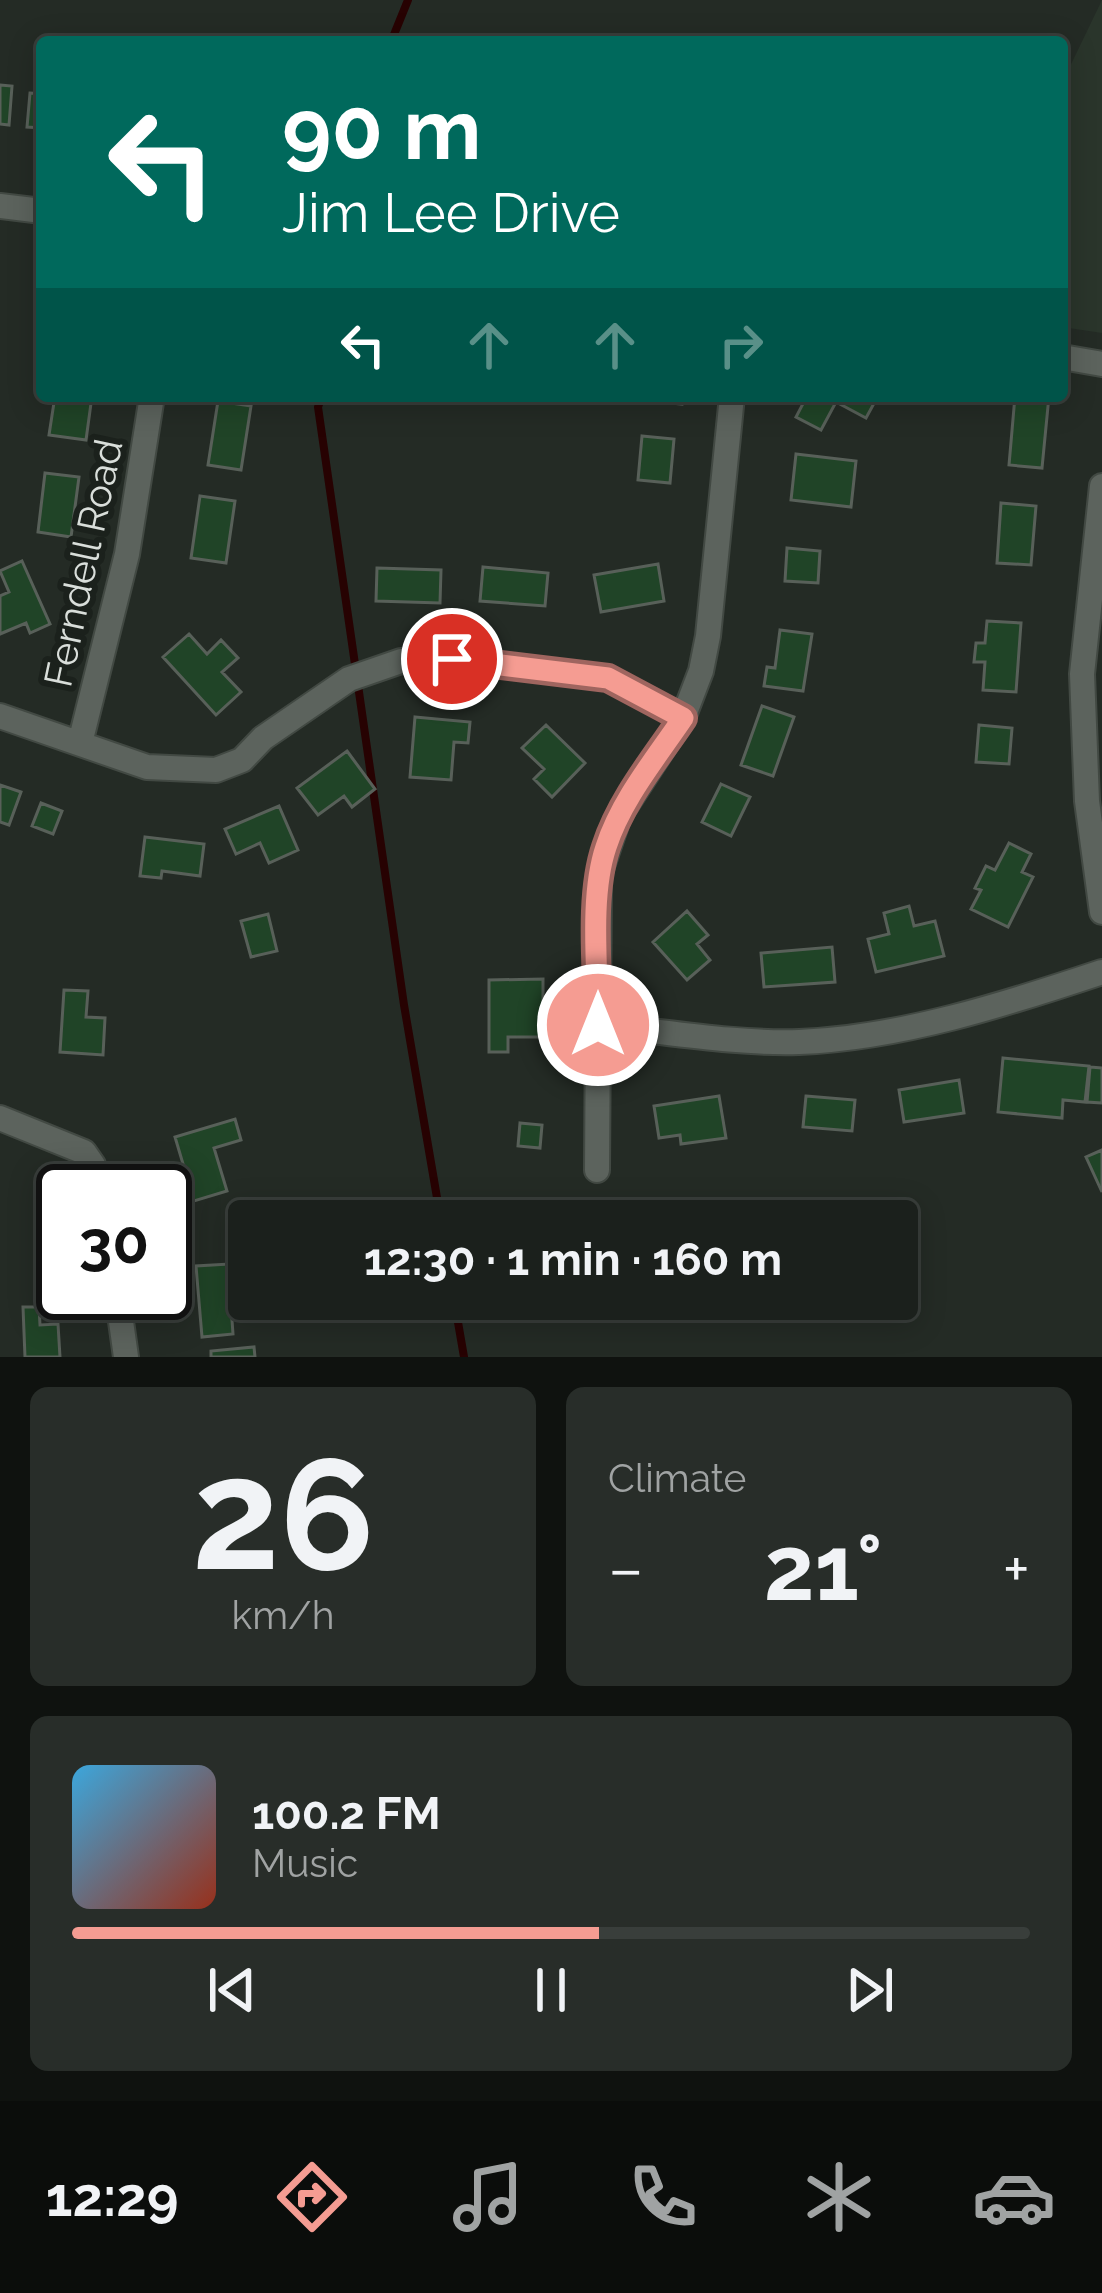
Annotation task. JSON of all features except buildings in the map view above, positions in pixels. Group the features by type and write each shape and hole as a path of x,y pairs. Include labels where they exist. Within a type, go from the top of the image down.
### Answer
{"street":[{"path":"0,206 36,210"},
{"path":"1068,358 1102,364"},
{"name":"Ferndell Road","path":"80,743 128,554 151,402"},
{"path":"597,1170 599,875 619,815 683,718 701,671 709,636 731,402"},
{"path":"1102,486 1099,563 1082,674 1082,733 1102,912"},
{"path":"0,716 147,767 217,770 242,760 263,738 326,692 401,661 488,662 608,678 683,718"},
{"path":"598,1025 796,1042 843,1038 1028,997 1102,972"},
{"path":"0,1118 84,1153 92,1164"},
{"path":"121,1320 126,1357"}],"shaded area":[{"path":"1102,0 1102,333 1068,328 1068,71"}],"waterway":[{"path":"393,36 408,0"},
{"path":"320,402 404,1005 437,1200"},
{"path":"458,1320 464,1357"}],"route":[{"path":"452,659 608,678 683,718 619,815 605,847 599,875 598,1025"}]}
